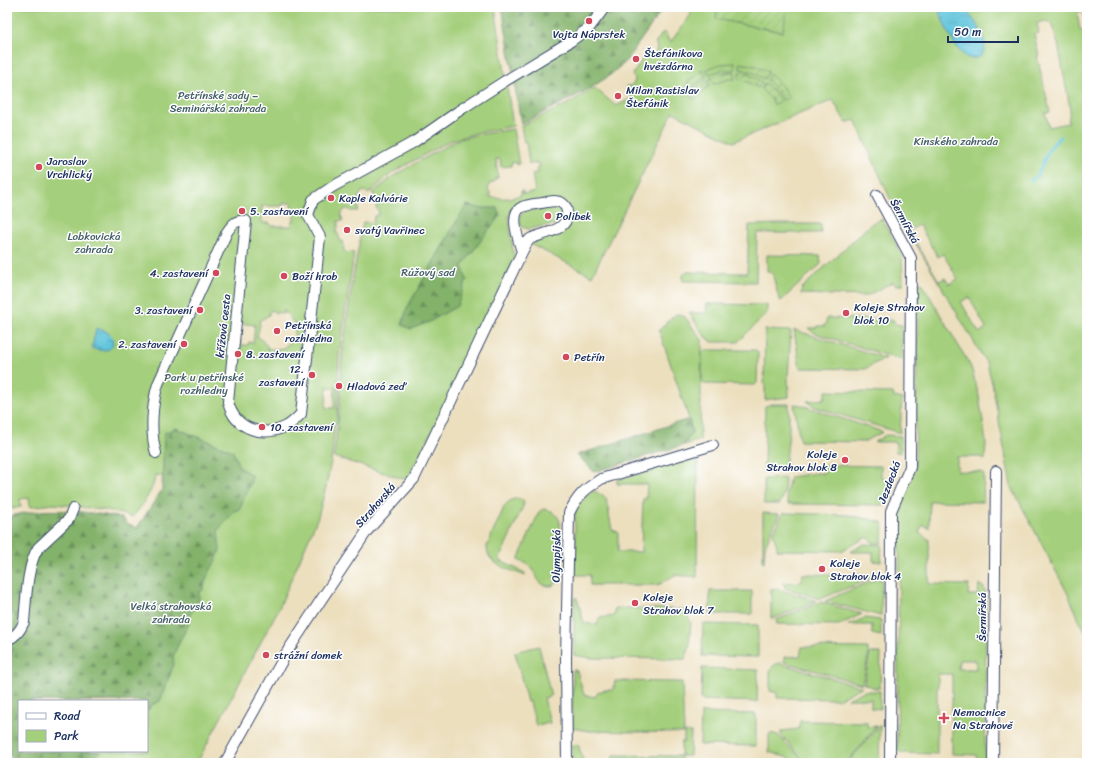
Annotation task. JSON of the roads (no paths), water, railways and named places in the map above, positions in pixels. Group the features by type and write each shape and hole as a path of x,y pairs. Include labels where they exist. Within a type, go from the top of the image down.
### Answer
{"street":[{"name":"křížová cesta","path":"156,453 152,435 154,398 158,384 227,232 235,222 238,220 246,221 228,402 235,418 254,430 270,432 289,425 301,414 320,237 308,214 313,200 332,187 414,142 505,81 571,41 589,28 605,7"},
{"name":"Šermířská","path":"877,195 911,258"},
{"name":"Strahovská","path":"225,763 287,652 328,589 367,531 414,479 522,252 529,240 563,226 567,219 567,212 564,204 559,201 554,201 522,207 517,211 515,218 522,252"},
{"name":"Jezdecká","path":"890,763 891,511 910,467 911,258"},
{"name":"Olympijská","path":"567,763 566,659 569,514 575,501 585,490 601,479 713,445"},
{"name":"Šermířská","path":"993,763 996,471"},
{"path":"7,640 21,629 24,622 32,564 38,548 69,519 72,509"}],"water":[{"path":"938,7 964,7 983,36 985,43 981,56 969,58 959,50 950,36"},
{"path":"96,328 105,331 112,337 113,343 111,348 103,350 92,349"}],"waterway":[{"path":"1031,180 1037,177 1049,150 1056,140 1061,137"}],"place":[{"name":"Vojta Náprstek","path":"589,21"},
{"name":"Štefánikova hvězdárna","path":"636,59"},
{"name":"Milan Rastislav Štefánik","path":"618,96"},
{"name":"Jaroslav Vrchlický","path":"39,167"},
{"name":"Kaple Kalvárie","path":"331,198"},
{"name":"5. zastavení","path":"242,211"},
{"name":"Polibek","path":"548,216"},
{"name":"svatý Vavřinec","path":"347,230"},
{"name":"4. zastavení","path":"216,273"},
{"name":"Boží hrob","path":"284,276"},
{"name":"3. zastavení","path":"200,310"},
{"name":"Koleje Strahov blok 10","path":"846,313"},
{"name":"Petřínská rozhledna","path":"277,331"},
{"name":"2. zastavení","path":"184,344"},
{"name":"8. zastavení","path":"238,354"},
{"name":"Petřín","path":"566,357"},
{"name":"12. zastavení","path":"312,375"},
{"name":"Hladová zeď","path":"339,386"},
{"name":"10. zastavení","path":"262,427"},
{"name":"Koleje Strahov blok 8","path":"845,460"},
{"name":"Koleje Strahov blok 4","path":"822,569"},
{"name":"Koleje Strahov blok 7","path":"635,603"},
{"name":"strážní domek","path":"266,655"},
{"name":"Nemocnice Na Strahově","path":"944,718"}],"park label":[{"name":"Petřínské sady – Seminářská zahrada","path":"218,101"},
{"name":"Kinského zahrada","path":"956,141"},
{"name":"Lobkovická zahrada","path":"94,242"},
{"name":"Růžový sad","path":"428,272"},
{"name":"Park u petřínské rozhledny","path":"204,383"},
{"name":"Velká strahovská zahrada","path":"171,612"}]}
